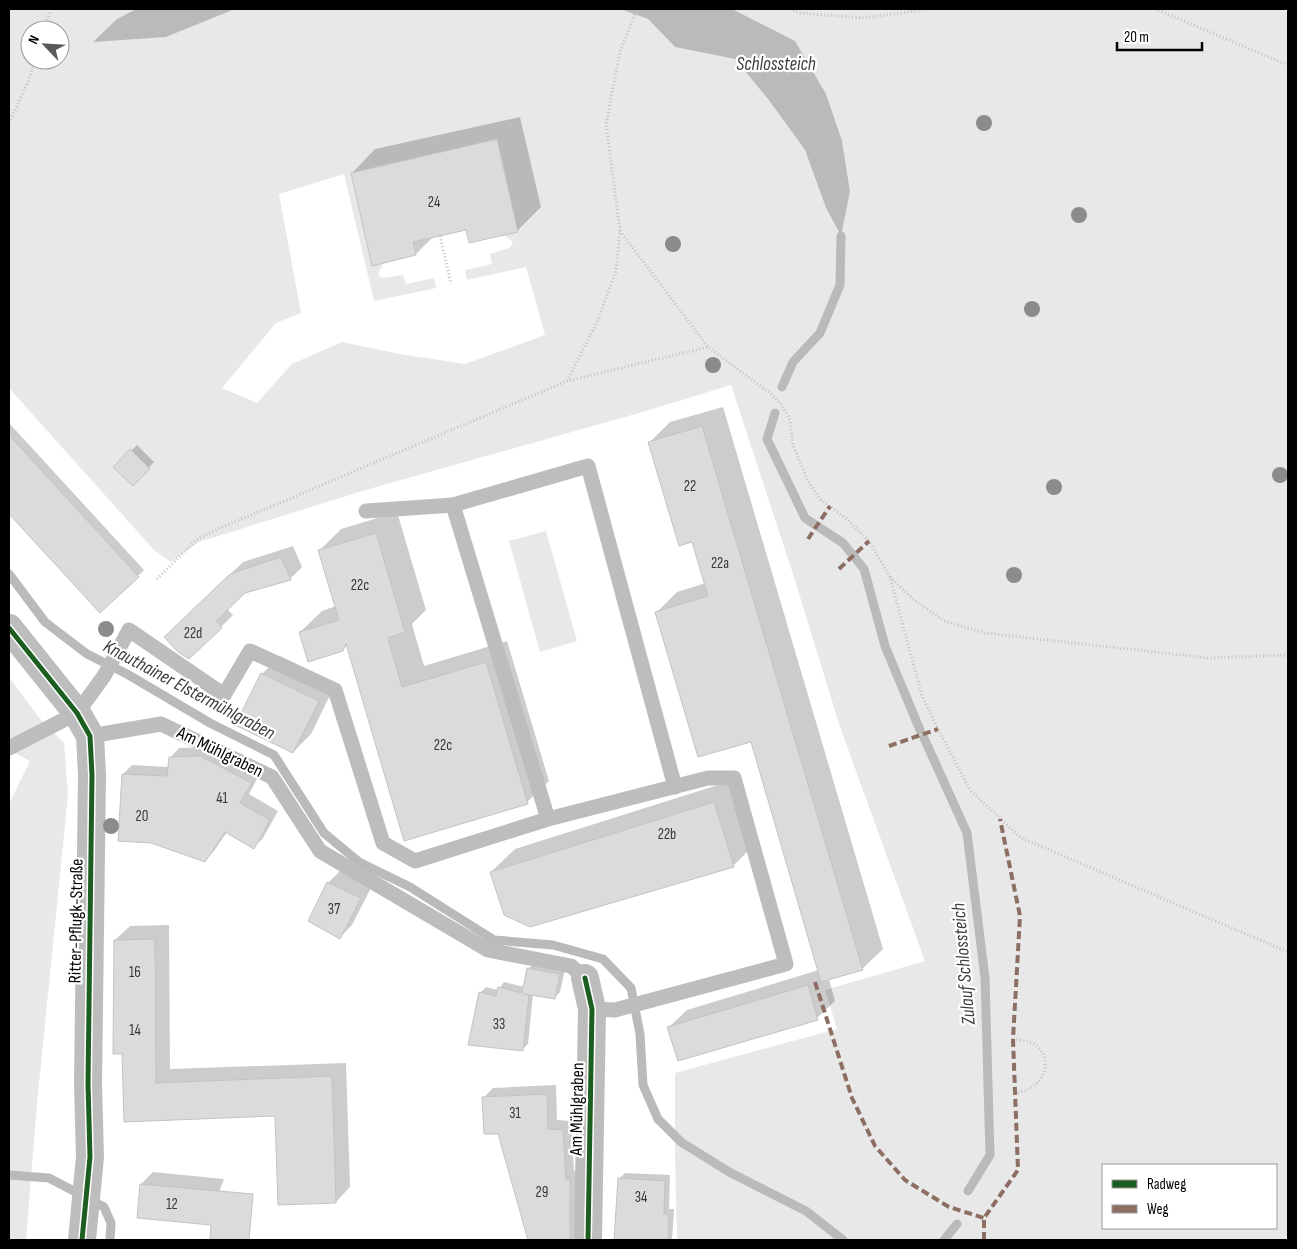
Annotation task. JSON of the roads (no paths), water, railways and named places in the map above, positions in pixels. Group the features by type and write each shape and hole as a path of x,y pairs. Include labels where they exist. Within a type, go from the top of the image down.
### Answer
{"street":[{"path":"9,628 83,725"},
{"name":"Ritter-Pflugk-Straße","path":"82,1236 90,1157 88,1084 92,775 83,725"},
{"name":"Am Mühlgraben","path":"585,978 603,1009 588,1240"}],"lane":[{"path":"366,511 453,505 588,466 675,786"},
{"path":"453,505 548,819"},
{"path":"9,748 83,725 104,676 129,630 224,695 250,651 335,690 383,843 415,861 548,819 708,778 734,778 786,964 651,1000 603,1009"},
{"name":"Am Mühlgraben","path":"83,725 161,724 272,777 320,851 488,950 570,966 585,978"}],"water":[{"path":"136,9 235,9 166,37 93,42 117,19"},
{"name":"Schlossteich","path":"620,9 732,9 795,41 826,94 842,141 850,191 841,236 826,208 805,150 768,99 735,59 675,47 648,19"}],"waterway":[{"name":"Zulauf Schlossteich","path":"782,387 793,362 820,333 840,285 841,236"},
{"name":"Zulauf Schlossteich","path":"775,413 767,439 805,518 843,543 864,569 885,646 920,730"},
{"name":"Knauthainer Elstermühlgraben","path":"9,574 45,622 87,654 127,674 210,723 274,755 324,833 359,862 410,887 494,940 553,945 603,959 631,988 640,1034 643,1085 658,1119 681,1142 729,1172 806,1211 843,1240"},
{"name":"Zulauf Schlossteich","path":"924,738 967,833 985,978 990,1155 968,1191"},
{"path":"9,1175 49,1178 104,1207 111,1223 110,1240"},
{"name":"Zulauf Schlossteich","path":"944,1240 957,1224"}]}
